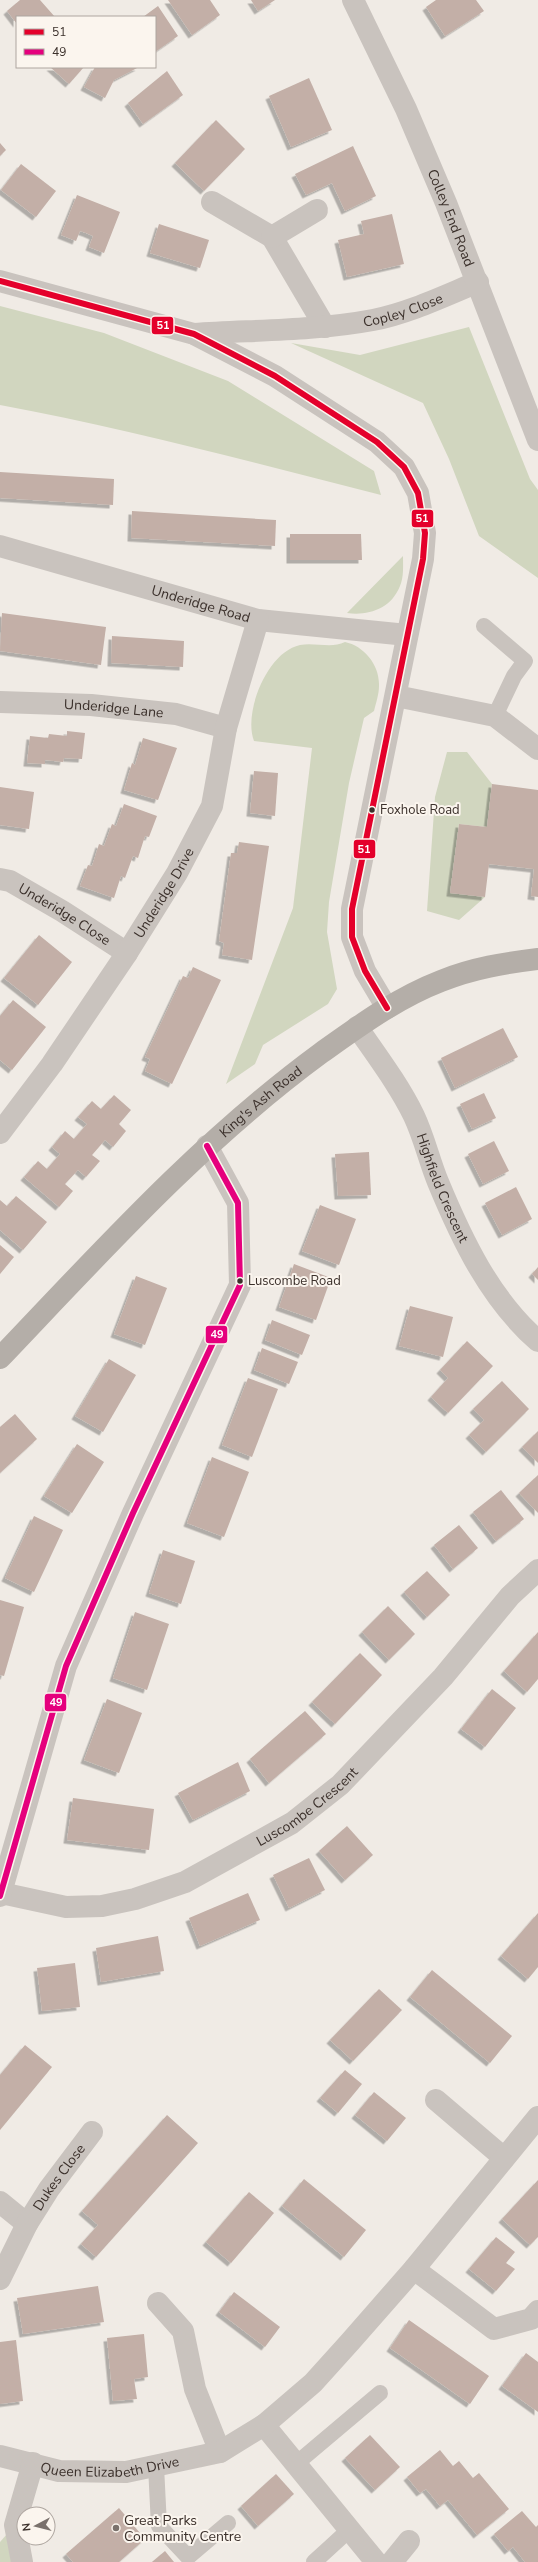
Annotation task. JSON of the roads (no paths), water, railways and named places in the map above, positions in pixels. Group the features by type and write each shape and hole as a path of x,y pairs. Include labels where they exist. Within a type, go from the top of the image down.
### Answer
{"highway":[{"name":"King's Ash Road","path":"0,1358 207,1146 274,1087 357,1027 387,1008 441,981 484,966 538,959"}],"street":[{"name":"Colley End Road","path":"353,0 406,109 478,282 538,440"},
{"path":"212,202 272,237 325,327"},
{"path":"272,237 317,210"},
{"path":"0,281 194,334 275,376 376,442 404,468 418,493 425,534 423,559 352,909 352,937 365,971 387,1008"},
{"name":"Copley Close","path":"194,334 325,327 374,320 429,303 478,282"},
{"name":"Underidge Road","path":"0,546 258,620 408,635"},
{"name":"Underidge Drive","path":"0,1133 52,1064 127,953 177,873 212,806 226,728 258,620"},
{"path":"396,696 495,716 538,749"},
{"name":"Underidge Lane","path":"0,702 91,705 176,714 226,728"},
{"name":"Underidge Close","path":"0,879 10,881 62,910 127,953"},
{"name":"Highfield Crescent","path":"357,1027 384,1065 414,1116 438,1181 478,1268 517,1323 538,1341"},
{"path":"0,1894 66,1666 133,1513 240,1285 238,1203 207,1146"},
{"name":"Luscombe Crescent","path":"0,1894 66,1907 102,1906 135,1899 186,1882 292,1823 340,1785 443,1677 510,1596 538,1570"},
{"path":"436,2100 504,2158"},
{"name":"Queen Elizabeth Drive","path":"0,2456 33,2463 59,2471 126,2472 220,2452 264,2425 313,2383 414,2269 538,2117"},
{"name":"Dukes Close","path":"0,2279 27,2224 49,2189 92,2132"},
{"name":"Dukes Close","path":"0,2202 27,2224"},
{"path":"414,2269 494,2329 531,2319 538,2311"},
{"path":"158,2303 183,2331 195,2389 220,2452"},
{"path":"264,2425 297,2463 376,2562"},
{"path":"22,2562 7,2527 33,2463"},
{"path":"392,2562 409,2541"}],"lane":[{"path":"484,626 525,661 514,676 495,716"},
{"path":"297,2463 380,2393"},
{"path":"156,2466 159,2526 188,2557 228,2522"},
{"path":"314,2562 349,2530"}],"place":[{"name":"Foxhole Road","path":"372,810"},
{"name":"Luscombe Road","path":"240,1281"},
{"name":"Great Parks Community Centre","path":"116,2528"}]}
